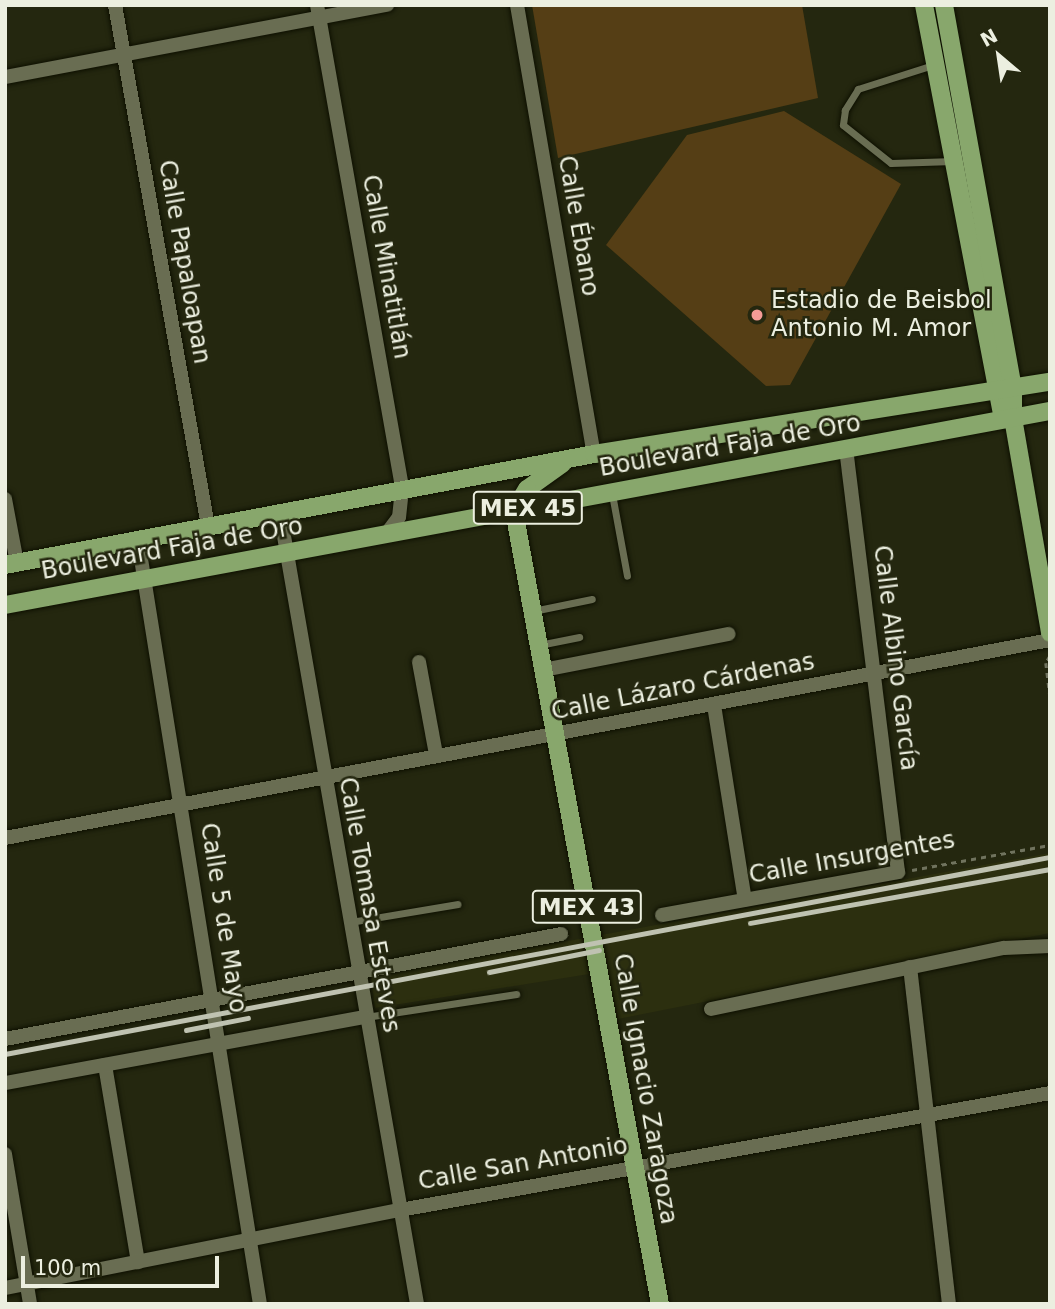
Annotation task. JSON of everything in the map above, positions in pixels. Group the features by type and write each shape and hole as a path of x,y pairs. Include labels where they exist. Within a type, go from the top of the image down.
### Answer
{"main road":[{"path":"925,5 936,65 958,133 954,160 1006,390"},
{"path":"944,5 958,133 1006,390 1008,419 1050,633"},
{"name":"Boulevard Faja de Oro","path":"11,564 594,454 1050,382"},
{"name":"Boulevard Faja de Oro","path":"5,605 1050,411"},
{"path":"514,511 546,471 594,454"},
{"name":"Calle Ignacio Zaragoza","path":"514,511 660,1304"}],"street":[{"name":"Calle Papaloapan","path":"115,5 208,526"},
{"path":"5,77 318,12 387,5"},
{"name":"Calle Ébano","path":"517,5 594,454"},
{"name":"Calle Minatitlán","path":"318,12 402,489 399,517 387,533"},
{"name":"Calle Albino García","path":"846,450 898,872"},
{"path":"5,499 11,564"},
{"name":"Calle Tomasa Esteves","path":"280,513 365,1017 417,1304"},
{"name":"Calle 5 de Mayo","path":"138,540 260,1304"},
{"path":"543,670 729,634"},
{"name":"Calle Lázaro Cárdenas","path":"5,838 1050,639"},
{"path":"419,663 436,755"},
{"path":"714,705 745,900"},
{"name":"Calle Insurgentes","path":"662,915 898,872"},
{"path":"5,1039 561,934"},
{"path":"711,1009 1004,948 1050,946"},
{"path":"910,967 949,1304"},
{"path":"5,1083 365,1017"},
{"path":"105,1065 138,1262"},
{"name":"Calle San Antonio","path":"5,1288 400,1210 1050,1093"},
{"path":"5,1154 8,1187 30,1304"}],"lane":[{"path":"936,65 858,89 845,110 843,125 870,151 891,163 954,160"},
{"path":"611,493 627,576"},
{"path":"532,611 592,599"},
{"path":"538,646 579,637"},
{"path":"349,923 457,904"},
{"path":"365,1017 516,994"}],"path":[{"path":"1050,656 1045,663 1050,694"},
{"name":"Calle Insurgentes","path":"898,872 1050,845"}],"shaded area":[{"path":"532,5 802,5 818,98 558,158"},
{"name":"Estadio de Beisbol Antonio M. Amor","path":"784,111 901,184 790,385 766,386 606,245 687,135"},
{"path":"1050,853 1050,933 618,1019 608,971 375,1008 371,977"}],"railway":[{"path":"5,1054 1050,857"},
{"path":"750,923 1050,869"},
{"path":"489,972 599,950"},
{"path":"186,1030 248,1018"}],"place":[{"name":"Estadio de Beisbol Antonio M. Amor","path":"757,315"}]}
